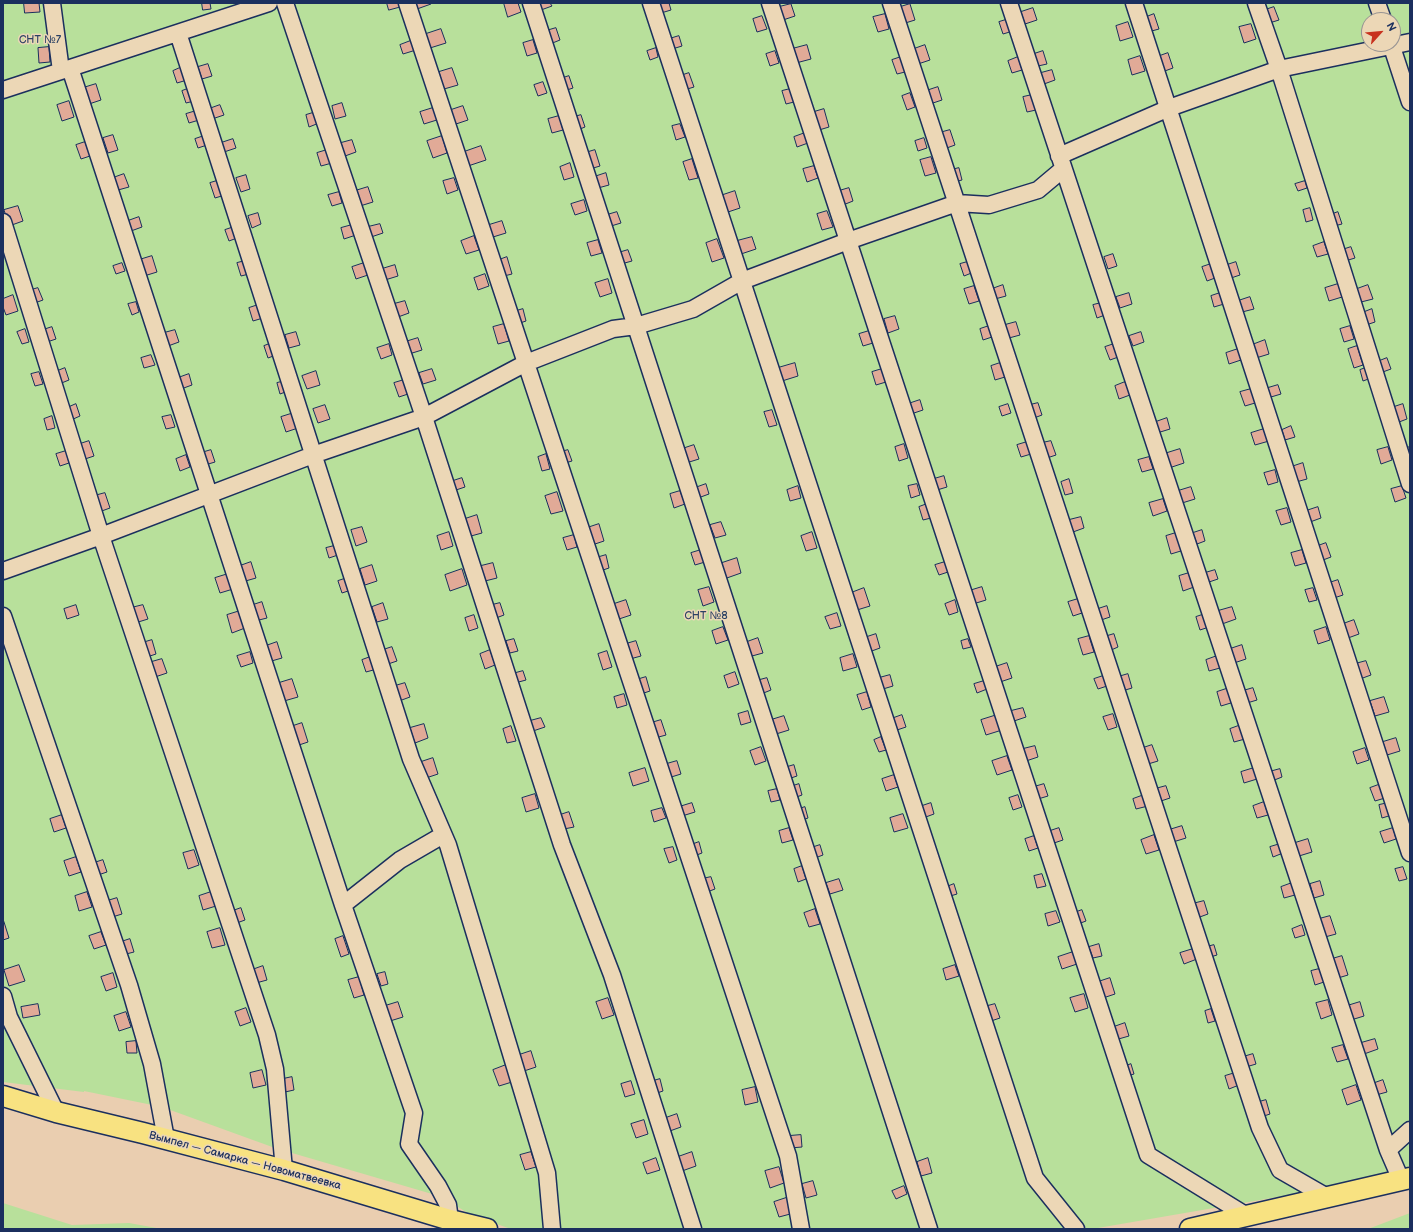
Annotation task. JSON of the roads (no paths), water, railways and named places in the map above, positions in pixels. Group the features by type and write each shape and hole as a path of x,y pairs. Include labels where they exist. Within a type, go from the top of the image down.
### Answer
{"main road":[{"name":"Вымпел — Самарка — Новоматвеевка","path":"3,1096 56,1112 284,1170 450,1220 487,1229"},
{"path":"1190,1229 1405,1179"}],"street":[{"path":"52,3 66,69 210,494 343,905 414,1113 408,1144 438,1186 448,1205 450,1220"},
{"path":"3,90 178,33 226,10 269,3"},
{"path":"284,3 424,417 562,845 612,974 693,1229"},
{"path":"407,3 788,1156 801,1229"},
{"path":"531,3 929,1229"},
{"path":"651,3 1035,1178 1076,1229"},
{"path":"770,3 1148,1155 1247,1216"},
{"path":"891,3 1260,1128 1280,1170 1326,1198"},
{"path":"1009,3 1388,1150 1405,1179"},
{"path":"1134,3 1410,853"},
{"path":"1256,3 1279,69 1410,484"},
{"path":"178,33 411,759 448,845 547,1173 552,1229"},
{"path":"3,571 100,536 313,455 424,417 526,363 613,329 636,326 693,309 742,281 848,241 957,203 988,205 1038,190 1061,162 1169,108 1279,69 1361,51"},
{"path":"1393,52 1410,102"},
{"path":"3,222 100,536 267,1034 275,1069 284,1170"},
{"path":"3,616 129,985 152,1064 166,1139"},
{"path":"343,905 400,860 443,834"},
{"path":"3,996 9,1017 56,1112"},
{"path":"1388,1150 1410,1130"}],"park label":[{"name":"СНТ №7","path":"40,40"},
{"name":"СНТ №8","path":"706,616"}]}
